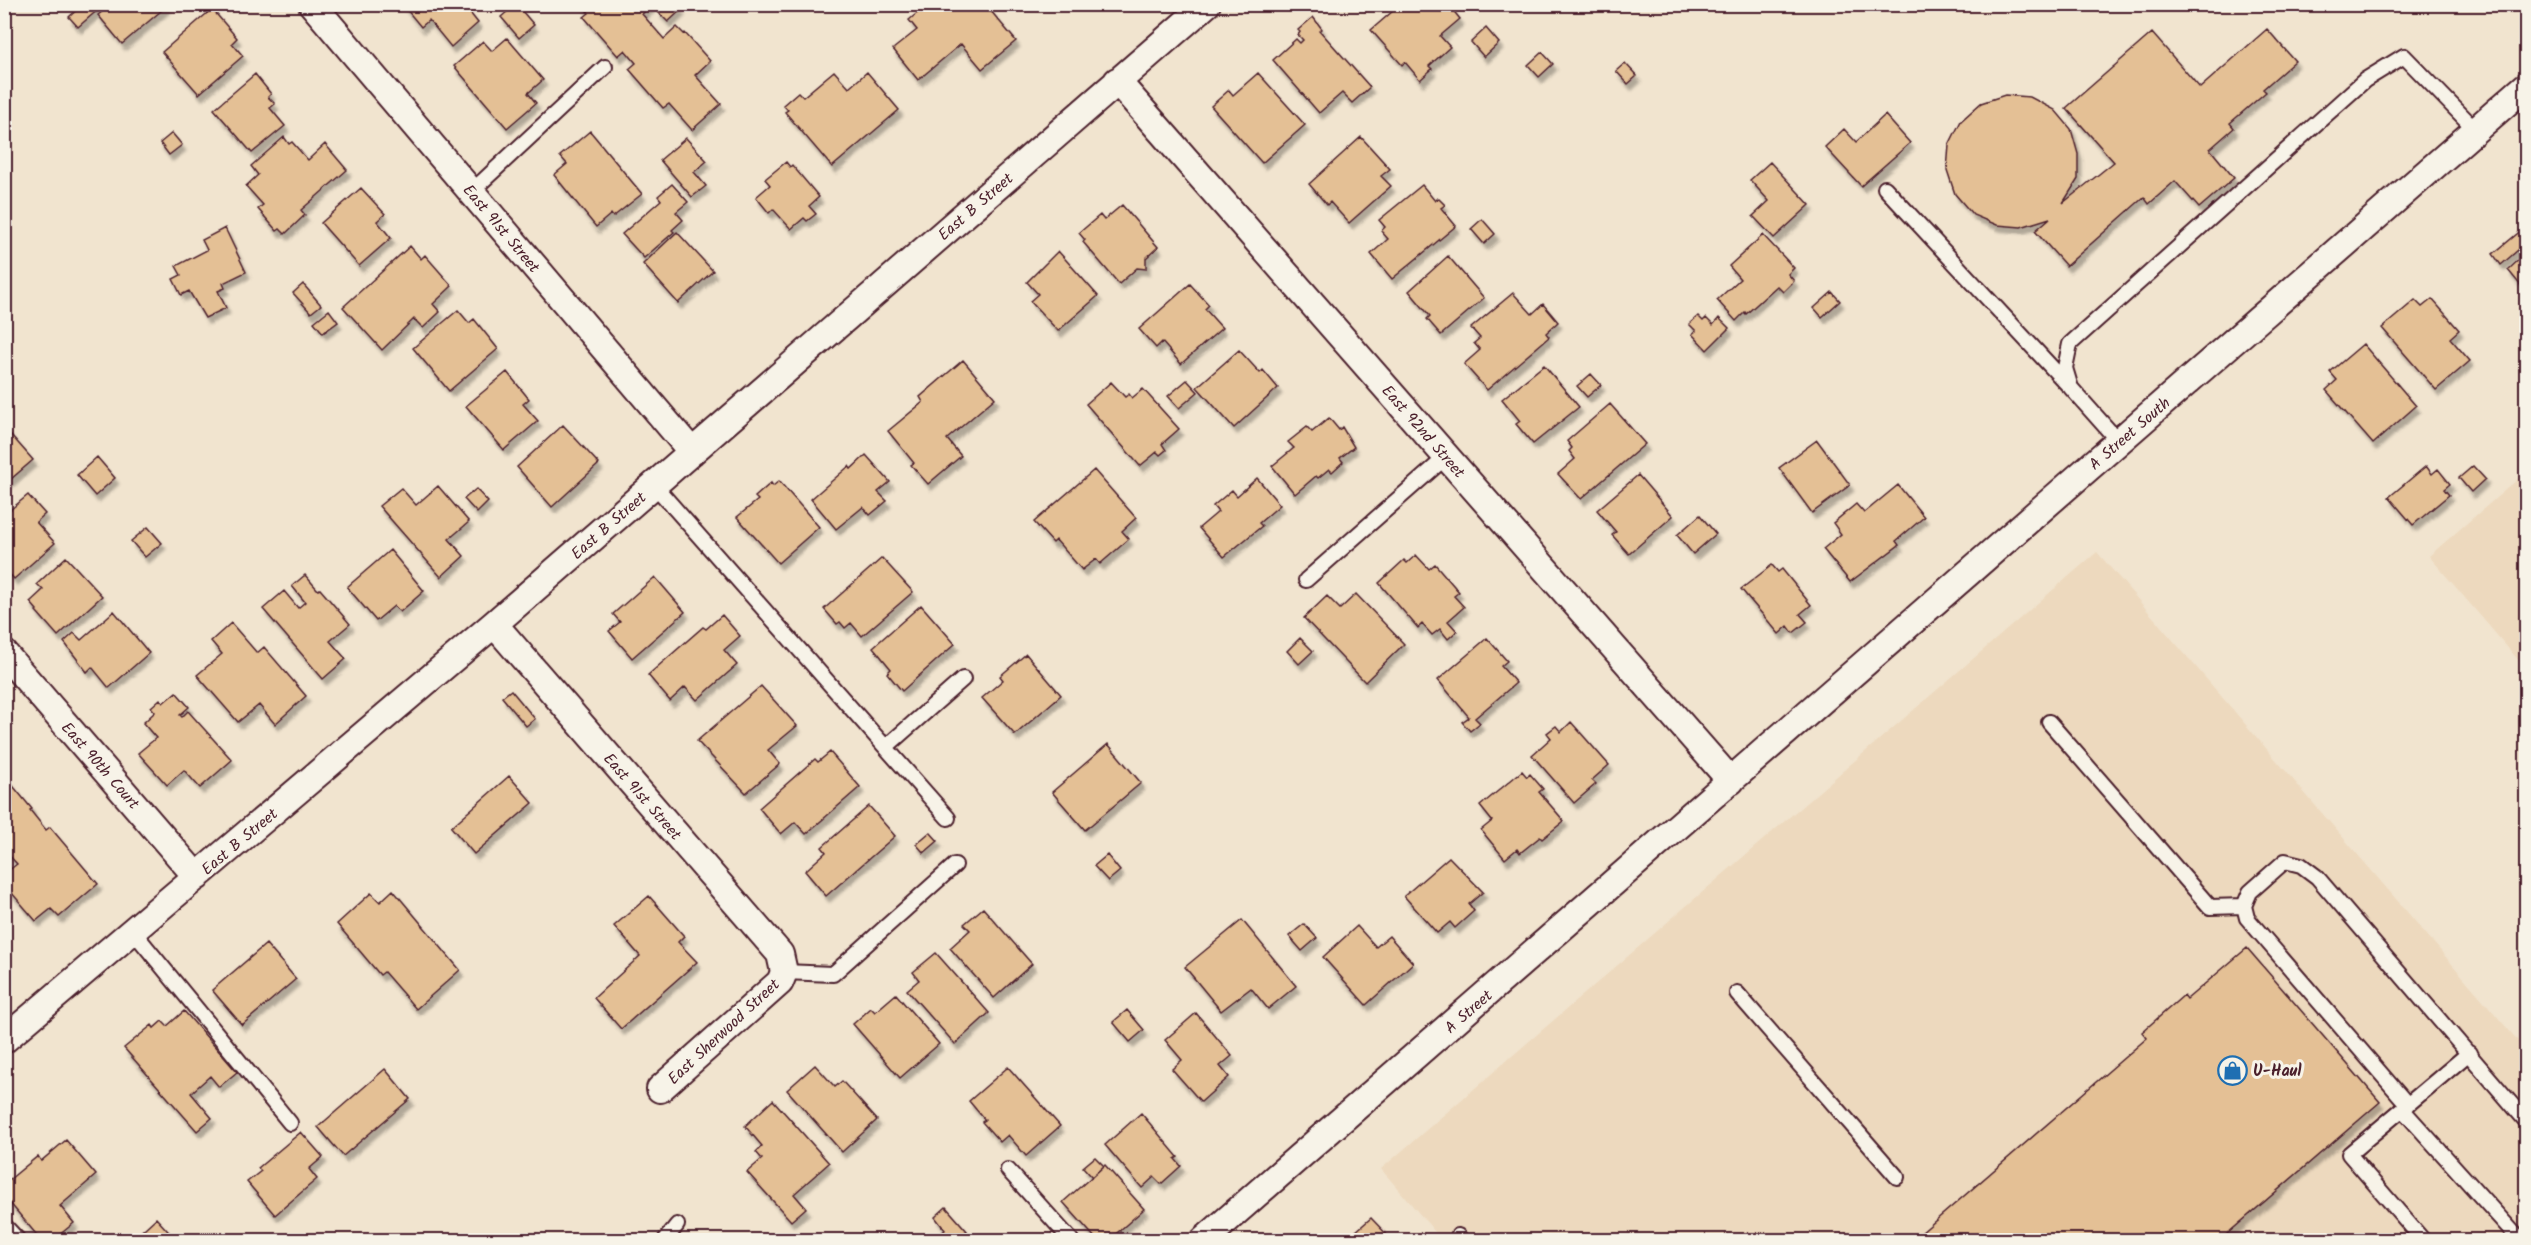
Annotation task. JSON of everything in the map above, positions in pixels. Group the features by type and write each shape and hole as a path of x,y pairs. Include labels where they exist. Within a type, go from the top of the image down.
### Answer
{"street":[{"name":"East 91st Street","path":"312,4 692,452"},
{"name":"East B Street","path":"4,1040 494,624 1207,4"},
{"name":"East 92nd Street","path":"1117,81 1731,781"},
{"name":"A Street South","path":"1731,781 2526,86"},
{"name":"East 91st Street","path":"494,624 780,954 784,972"},
{"name":"East 90th Court","path":"4,653 197,877"},
{"name":"A Street","path":"1204,1240 1731,781"},
{"name":"East Sherwood Street","path":"660,1089 780,982 784,972"}],"lane":[{"path":"2071,388 2065,368 2070,344 2365,80 2404,56 2476,130"},
{"path":"471,192 605,67"},
{"path":"1885,188 2119,442"},
{"path":"1306,579 1446,456"},
{"path":"654,484 948,818"},
{"path":"886,747 963,679"},
{"path":"2049,722 2210,907 2244,906"},
{"path":"2520,1240 2247,918 2244,906 2250,892 2285,861 2301,865 2317,878 2526,1121"},
{"path":"784,972 833,974 955,865"},
{"path":"133,931 290,1123"},
{"path":"1737,993 1897,1177"},
{"path":"2423,1240 2349,1154 2469,1053"},
{"path":"1008,1170 1071,1240"},
{"path":"4,1225 18,1240"},
{"path":"665,1240 677,1225"}],"shaded area":[{"path":"2526,472 2526,669 2429,556"},
{"path":"2097,552 2526,1050 2526,1240 1442,1240 1381,1169"}],"building":[{"path":"83,4 168,5 122,44 98,15 103,11 100,8 78,27 69,17"},
{"path":"402,4 463,4 478,23 451,47 429,20 421,27"},
{"path":"516,4 534,25 519,38 501,17"},
{"path":"581,4 653,4 642,14 664,39 677,27 710,61 695,75 721,104 692,130 669,104 663,108 629,69 636,63 625,50 618,56 584,17 589,13"},
{"path":"666,4 676,4 681,10 668,22 658,12"},
{"path":"928,4 943,6 945,4 985,4 1016,41 982,69 961,44 918,80 893,49 917,30 909,20"},
{"path":"1401,4 1448,4 1460,19 1440,36 1450,47 1429,66 1432,69 1420,80 1405,62 1402,65 1371,30"},
{"path":"212,9 237,38 232,43 243,56 199,94 162,52"},
{"path":"1313,17 1322,29 1320,31 1370,87 1352,103 1342,93 1319,113 1273,60 1296,39 1300,43 1303,40 1298,35 1300,32 1298,30"},
{"path":"1486,28 1499,43 1484,57 1471,42"},
{"path":"2267,29 2295,61 2263,89 2266,92 2230,123 2234,128 2210,149 2234,178 2199,208 2175,181 2149,204 2144,197 2066,266 2035,231 2050,218 2021,227 1997,225 1973,215 1955,194 1947,170 1949,145 1961,121 1981,103 2005,95 2030,97 2055,110 2071,129 2078,154 2078,179 2063,203 2114,162 2066,108 2152,33 2200,88"},
{"path":"507,38 543,80 528,93 536,103 507,128 454,66 483,41 492,51"},
{"path":"1542,52 1553,64 1539,77 1528,65"},
{"path":"1625,63 1637,76 1628,84 1616,71"},
{"path":"834,71 849,88 867,72 899,110 832,167 785,112 788,110 783,105 798,92 803,97"},
{"path":"1258,73 1305,125 1262,163 1211,106 1229,90 1233,95"},
{"path":"255,74 271,94 268,97 275,104 270,108 285,126 252,153 214,109"},
{"path":"1885,115 1910,143 1861,186 1825,147 1844,129 1856,142"},
{"path":"590,131 642,194 613,217 611,214 596,227 554,175 567,164 560,156"},
{"path":"172,133 182,145 169,155 160,143"},
{"path":"284,137 289,144 292,142 308,160 325,144 347,170 301,210 305,215 285,234 280,229 277,231 258,209 263,205 246,186 258,175 251,166"},
{"path":"1361,137 1390,169 1381,176 1391,186 1349,223 1330,202 1327,205 1309,184"},
{"path":"686,138 707,161 694,172 706,186 692,197 660,160"},
{"path":"786,162 790,167 792,165 819,197 809,206 816,214 807,221 804,218 791,229 773,209 769,213 756,197 770,185 765,179"},
{"path":"1770,162 1810,205 1774,238 1753,216 1769,201 1750,180"},
{"path":"672,184 688,202 676,212 683,220 672,230 674,232 644,258 622,234 661,200 658,196"},
{"path":"1422,185 1435,201 1438,198 1445,205 1441,208 1456,226 1392,279 1371,254 1388,239 1381,231 1385,227 1379,220"},
{"path":"361,188 385,214 377,221 391,238 359,266 321,223"},
{"path":"1122,205 1158,247 1146,258 1146,269 1137,268 1119,284 1083,242 1085,240 1079,233 1100,215 1104,220"},
{"path":"1482,219 1495,234 1484,244 1471,229"},
{"path":"225,228 246,272 223,283 225,288 218,291 226,308 205,318 189,291 181,295 173,279 181,275 176,266 207,250 202,240"},
{"path":"2523,229 2526,233 2526,243 2501,265 2493,254"},
{"path":"677,232 713,271 678,303 643,264"},
{"path":"1763,235 1794,268 1788,274 1794,281 1783,292 1777,286 1736,321 1717,300 1740,279 1729,266"},
{"path":"410,246 421,259 425,255 452,286 433,304 440,312 423,328 414,319 382,350 343,307"},
{"path":"1058,251 1098,296 1058,331 1030,301 1038,294 1027,282"},
{"path":"2526,253 2526,292 2508,270"},
{"path":"1448,256 1484,298 1441,335 1427,319 1430,316 1409,291"},
{"path":"303,284 321,305 311,313 293,293"},
{"path":"1190,284 1209,305 1205,309 1222,328 1181,364 1162,342 1156,348 1139,329"},
{"path":"1832,292 1840,301 1822,317 1814,308"},
{"path":"1513,293 1532,314 1543,304 1558,322 1546,333 1549,337 1487,390 1464,364 1480,350 1474,343 1480,338 1471,328"},
{"path":"2432,299 2459,330 2450,338 2470,361 2436,390 2382,328 2415,300 2422,307"},
{"path":"329,310 338,322 323,333 314,322"},
{"path":"458,310 469,323 474,319 498,349 449,391 413,348"},
{"path":"1698,316 1703,321 1706,318 1713,325 1719,318 1729,328 1707,350 1692,334 1696,331 1689,324"},
{"path":"2363,344 2416,406 2373,444 2326,390 2337,380 2330,372"},
{"path":"1239,350 1260,373 1263,370 1278,388 1234,428 1197,387"},
{"path":"963,360 995,398 947,439 961,456 928,484 911,465 914,463 888,431 923,402 920,397"},
{"path":"1544,365 1579,407 1533,444 1516,424 1520,421 1502,399"},
{"path":"507,372 529,399 523,404 538,421 504,450 466,406"},
{"path":"1591,374 1601,385 1587,397 1577,386"},
{"path":"1187,380 1198,392 1179,408 1168,396"},
{"path":"1111,382 1125,397 1129,394 1132,398 1143,389 1179,429 1162,444 1166,450 1160,455 1157,452 1140,466 1086,404"},
{"path":"1610,404 1645,444 1581,499 1558,474 1575,459 1569,451 1572,448 1567,441"},
{"path":"1329,418 1339,430 1342,427 1354,447 1340,458 1343,462 1332,472 1329,469 1318,478 1316,476 1295,494 1272,466 1294,448 1288,442 1307,427 1312,432"},
{"path":"563,425 599,464 552,507 517,467"},
{"path":"4,427 33,460 4,485"},
{"path":"1817,440 1850,485 1812,513 1779,468"},
{"path":"866,455 890,482 878,492 887,501 870,515 863,507 836,529 811,499 849,466 851,469"},
{"path":"97,457 115,478 95,496 77,475"},
{"path":"2426,466 2432,474 2438,469 2450,484 2444,489 2449,495 2413,525 2389,497"},
{"path":"2473,466 2485,479 2471,492 2459,478"},
{"path":"1094,470 1136,518 1122,531 1129,539 1100,564 1096,559 1082,570 1056,540 1053,543 1034,522"},
{"path":"1638,475 1673,516 1629,554 1612,535 1616,532 1597,510"},
{"path":"1257,478 1280,505 1259,523 1262,526 1224,557 1199,528 1218,512 1213,506 1232,490 1237,496"},
{"path":"779,481 819,527 778,563 737,517 758,500 755,497 771,483 773,486"},
{"path":"1898,485 1924,517 1896,541 1899,545 1850,582 1823,549 1841,534 1833,523 1856,504 1864,513"},
{"path":"438,486 469,522 449,539 464,556 441,577 379,506 401,488 416,505"},
{"path":"476,489 488,502 477,513 464,499"},
{"path":"28,495 45,514 36,522 55,543 14,579 4,568 4,515"},
{"path":"1700,515 1716,534 1693,554 1677,535"},
{"path":"148,527 162,543 145,557 131,541"},
{"path":"390,550 424,591 400,612 394,606 376,621 347,587"},
{"path":"1416,555 1429,569 1435,564 1459,592 1454,596 1464,607 1448,621 1457,631 1448,639 1440,629 1432,635 1422,624 1418,628 1379,583 1404,560 1407,563"},
{"path":"66,557 102,596 58,636 30,602 43,590 37,584"},
{"path":"882,558 913,592 862,636 851,623 845,628 840,622 837,624 824,609"},
{"path":"1772,565 1778,572 1782,569 1811,605 1800,614 1807,622 1793,633 1788,626 1779,634 1741,589"},
{"path":"305,575 350,624 330,641 346,659 323,679 263,609 284,591 298,608 305,602 292,586"},
{"path":"655,577 685,612 632,658 609,631 620,622 613,614"},
{"path":"1356,594 1404,644 1365,682 1304,618 1327,596 1340,609"},
{"path":"921,605 955,644 902,691 887,673 891,669 873,647"},
{"path":"114,611 149,653 109,688 92,667 87,672 64,642 74,633 81,640"},
{"path":"722,615 740,636 724,650 737,665 697,700 685,687 670,701 648,675 703,627 706,629"},
{"path":"231,623 257,653 264,647 306,696 275,724 259,705 238,722 197,675 222,654 211,641"},
{"path":"1300,638 1313,651 1299,664 1287,651"},
{"path":"1487,638 1507,661 1501,666 1516,683 1475,718 1480,723 1470,731 1462,722 1469,717 1438,680"},
{"path":"1026,654 1061,695 1015,735 982,698 1003,680 1000,676"},
{"path":"761,686 797,726 768,750 780,764 746,793 697,741"},
{"path":"511,690 535,719 526,726 502,697"},
{"path":"176,692 189,707 180,715 182,717 188,711 232,760 200,788 184,770 167,785 138,753 156,738 143,723 155,712 151,707 160,699 163,703"},
{"path":"1571,722 1609,765 1592,780 1596,784 1574,803 1532,755 1551,738 1547,733 1556,726 1561,732"},
{"path":"1108,744 1141,783 1085,830 1052,792"},
{"path":"830,752 860,787 806,834 795,822 781,834 759,808 815,759 818,762"},
{"path":"1522,771 1527,777 1530,774 1543,789 1539,792 1564,821 1542,839 1540,837 1520,853 1517,849 1505,859 1481,830 1492,821 1480,806"},
{"path":"4,775 46,830 50,827 98,884 59,917 51,909 36,921 4,884 4,874 17,864 4,850"},
{"path":"509,776 533,803 474,854 451,827"},
{"path":"869,806 895,836 826,896 805,871 826,852 822,847"},
{"path":"930,832 938,841 924,853 916,844"},
{"path":"1107,855 1120,871 1108,881 1094,866"},
{"path":"1449,857 1483,892 1469,904 1474,911 1455,928 1450,922 1437,933 1404,896"},
{"path":"393,890 460,970 416,1009 384,972 380,975 337,924 371,893 380,902"},
{"path":"649,896 684,936 678,942 697,962 621,1029 594,998 640,956 614,926"},
{"path":"983,908 1032,964 994,998 950,948 970,930 964,924"},
{"path":"1242,920 1296,986 1268,1009 1251,988 1221,1011 1185,967"},
{"path":"1304,924 1317,938 1302,951 1289,936"},
{"path":"1357,926 1376,947 1389,936 1413,963 1366,1005 1323,957"},
{"path":"266,944 296,979 242,1025 212,990"},
{"name":"U-Haul","path":"2247,948 2380,1102 2220,1240 1913,1240 2147,1038 2142,1032 2184,995 2187,999"},
{"path":"936,953 989,1013 955,1044 907,990 919,980 913,972"},
{"path":"896,994 939,1044 900,1078 853,1024 871,1008 875,1012"},
{"path":"1127,1010 1144,1030 1130,1042 1113,1022"},
{"path":"184,1011 237,1072 219,1087 210,1076 191,1093 212,1118 197,1131 124,1048 152,1025 154,1028 162,1021 167,1026"},
{"path":"1196,1013 1232,1056 1220,1066 1229,1077 1201,1102 1172,1069 1182,1060 1165,1040"},
{"path":"815,1065 835,1087 842,1081 877,1120 842,1152 787,1090"},
{"path":"1008,1067 1060,1126 1026,1156 1008,1135 1000,1142 982,1122 985,1120 969,1101"},
{"path":"385,1069 410,1099 343,1156 318,1127"},
{"path":"773,1100 829,1163 794,1194 806,1208 791,1221 747,1172 762,1159 756,1152 762,1146 745,1126"},
{"path":"1141,1113 1178,1157 1175,1159 1181,1166 1161,1184 1154,1177 1142,1188 1105,1145"},
{"path":"301,1132 323,1157 309,1169 317,1179 275,1215 247,1182 261,1171 258,1168"},
{"path":"66,1140 96,1175 60,1206 74,1223 53,1240 41,1240 4,1196 4,1184 38,1156 41,1161"},
{"path":"1095,1157 1104,1166 1092,1177 1083,1167"},
{"path":"1105,1165 1144,1209 1109,1240 1097,1240 1063,1202"},
{"path":"946,1207 967,1231 963,1234 968,1240 933,1240 945,1230 935,1217"},
{"path":"156,1218 176,1240 132,1240"},
{"path":"1371,1218 1392,1240 1346,1240"}],"place":[{"name":"U-Haul","path":"2232,1070"}]}
